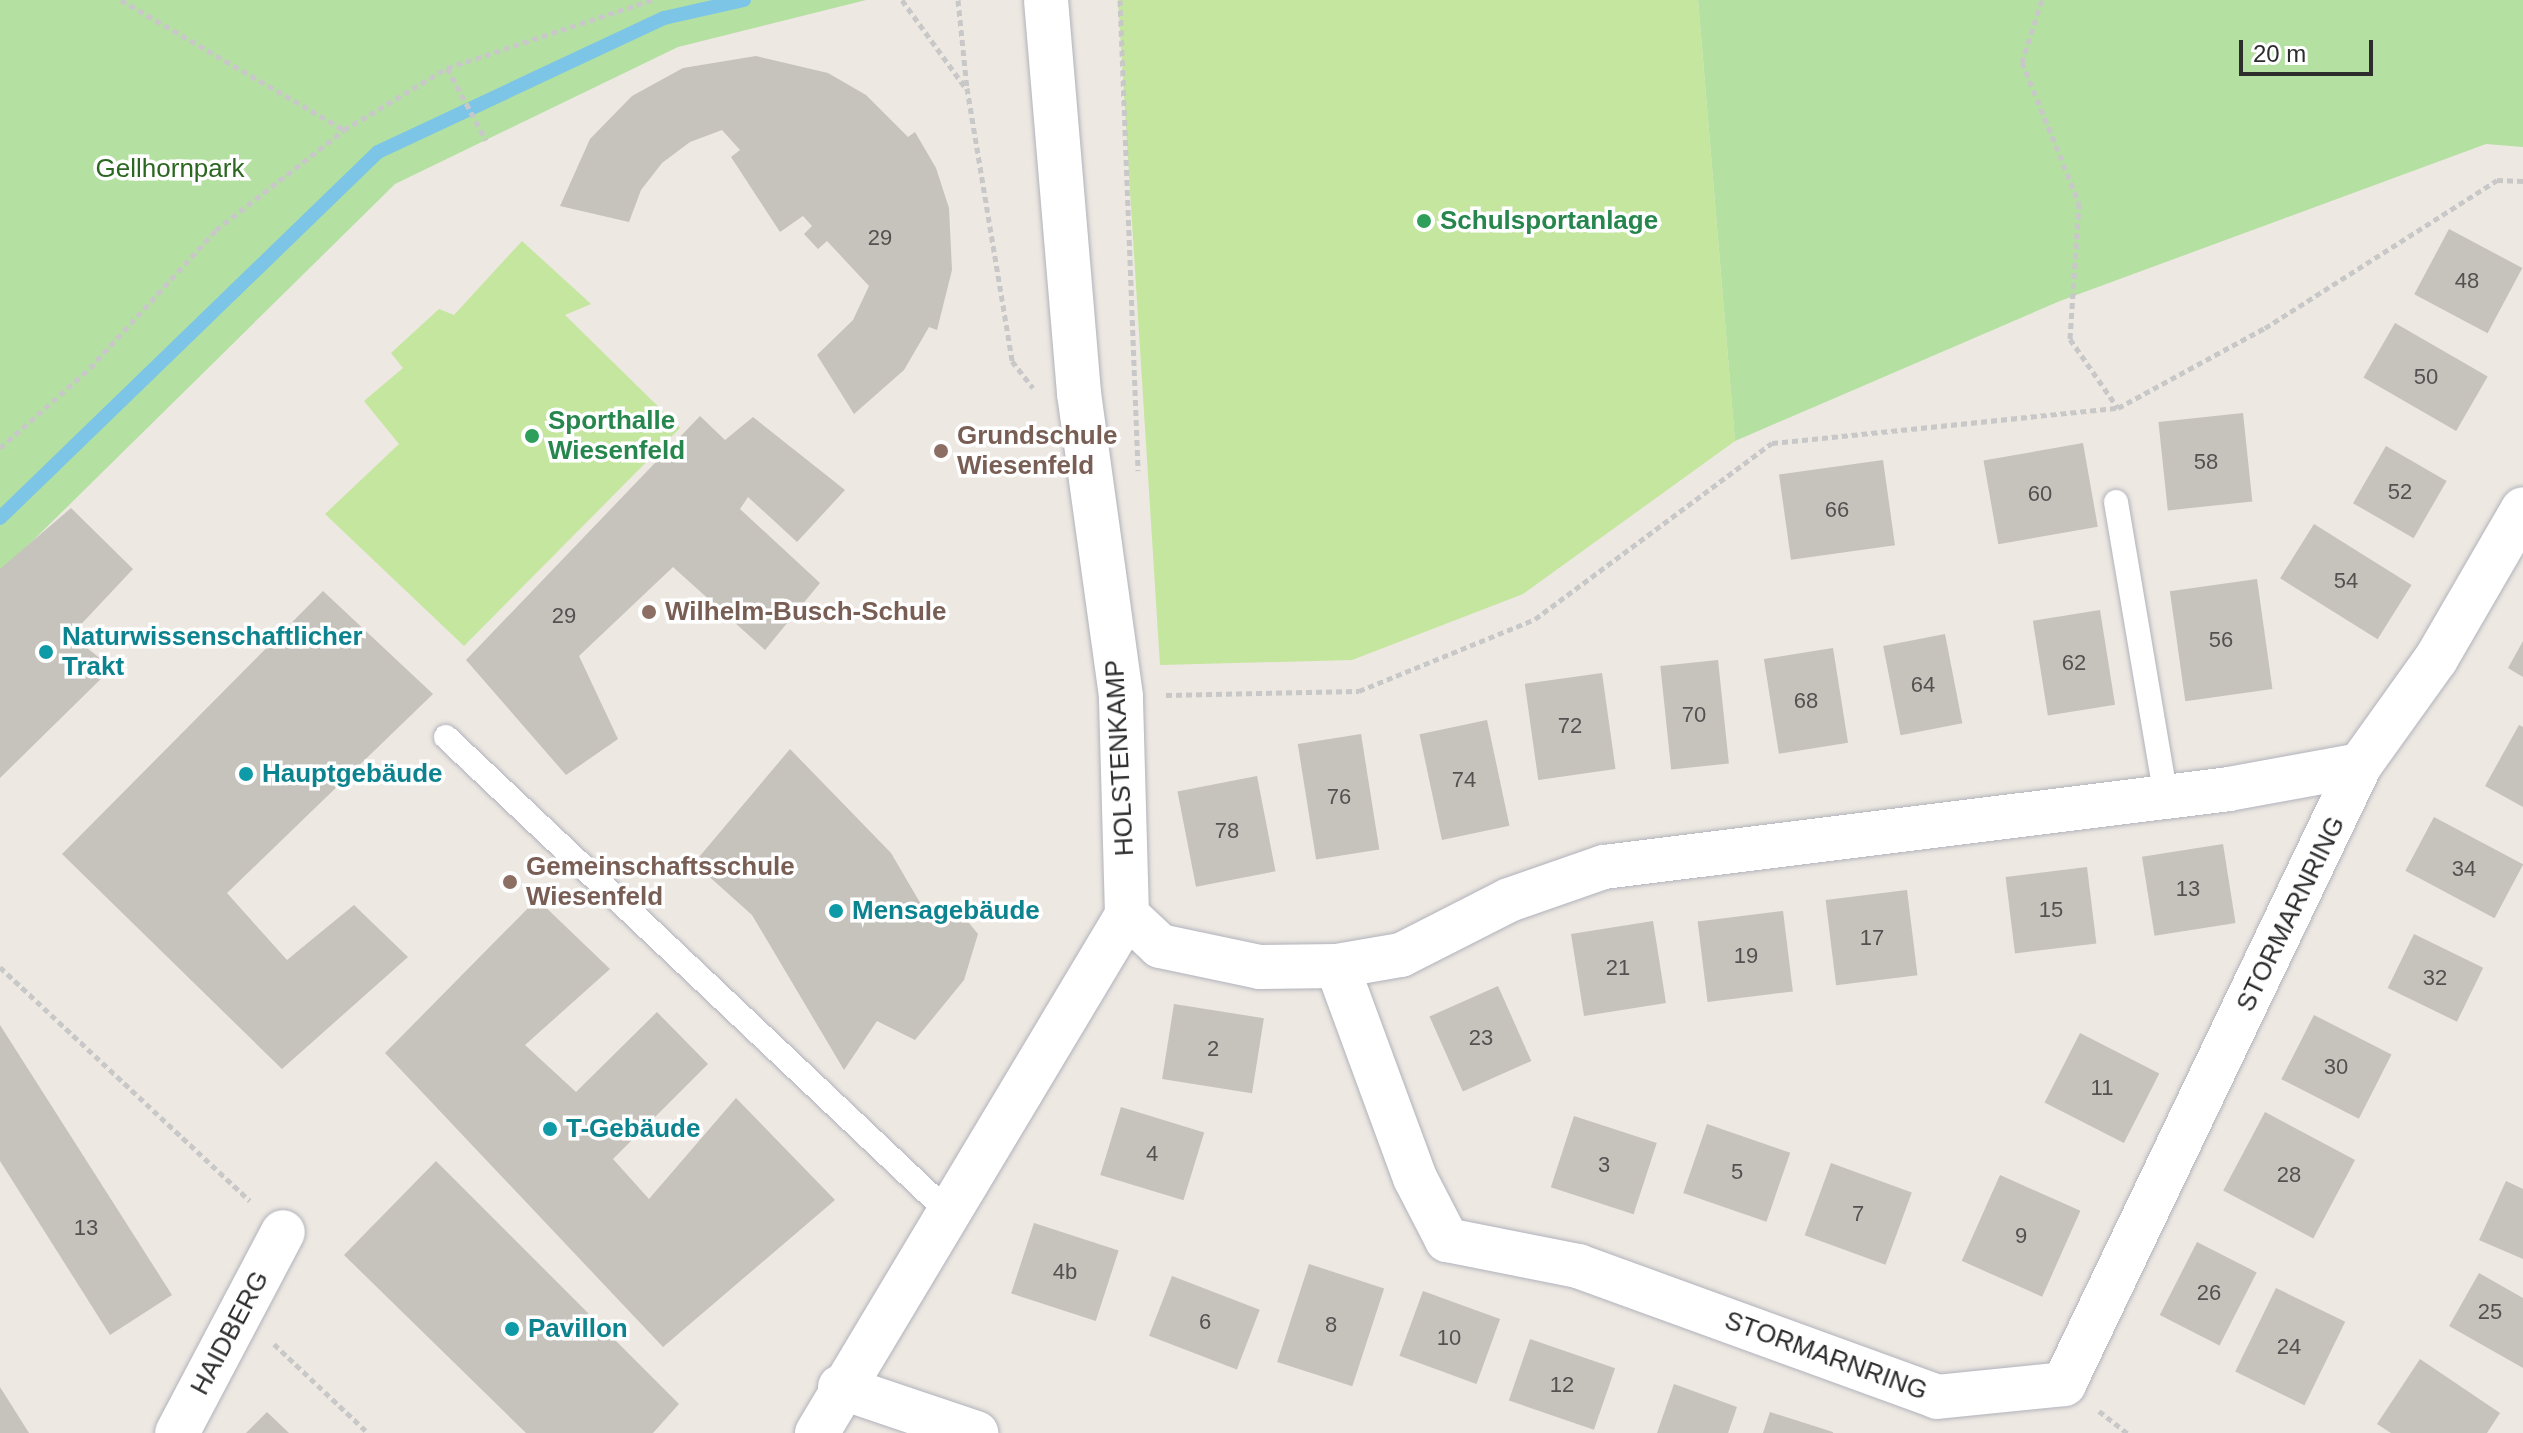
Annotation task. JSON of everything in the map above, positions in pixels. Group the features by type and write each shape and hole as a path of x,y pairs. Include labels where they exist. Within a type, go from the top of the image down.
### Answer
{"street":[{"name":"HOLSTENKAMP","path":"1046,0 1079,393 1121,696 1127,915"},
{"name":"STORMARNRING","path":"1337,966 1415,1178 1447,1240 1578,1266 1937,1397 2064,1384 2360,765 2436,659 2523,509"},
{"path":"817,1433 840,1387 1127,915 1160,946 1260,967 1337,966 1401,955 1509,900 1604,867 2166,797 2360,765"},
{"name":"HAIDBERG","path":"177,1433 283,1232"},
{"path":"840,1387 976,1433"}],"lane":[{"path":"2116,502 2166,797"},
{"path":"446,737 947,1211"}],"path":[{"path":"121,0 344,130"},
{"path":"0,448 90,368 216,230 344,130 447,68 652,0"},
{"path":"902,0 967,88"},
{"path":"958,0 967,88 1012,361 1041,398"},
{"path":"2042,0 2022,62 2079,203 2070,339 2118,408"},
{"path":"447,68 486,140"},
{"path":"1121,696 1359,691 1535,619 1772,443 2118,408 2265,328 2497,180 2523,181"},
{"path":"0,967 283,1232"},
{"path":"242,1313 368,1433"}],"green space":[{"name":"Gellhornpark","path":"0,0 866,0 678,47 395,184 0,573"},
{"name":"Schulsportanlage","path":"1118,0 1698,0 1735,441 1523,594 1352,660 1160,665"},
{"path":"1698,0 2523,0 2523,147 2486,144 2060,301 1735,441"},
{"name":"Sporthalle Wiesenfeld","path":"522,241 591,304 565,315 680,428 464,646 325,514 399,444 364,401 403,368 391,353 439,309 454,315"}],"building":[{"path":"756,56 828,73 866,95 908,137 915,132 936,168 949,208 952,270 937,330 929,327 904,370 854,414 817,355 853,320 869,286 827,241 818,249 804,234 812,226 803,216 780,232 731,157 740,150 722,130 690,142 662,163 641,190 629,222 560,206 590,139 632,96 683,68"},
{"path":"2449,229 2522,268 2488,333 2414,294"},
{"path":"2395,323 2488,376 2456,431 2364,378"},
{"path":"2243,413 2252,502 2168,510 2158,422"},
{"name":"Wilhelm-Busch-Schule","path":"700,416 725,440 753,417 845,490 797,542 748,497 740,509 820,583 765,650 673,567 579,656 618,739 566,775 466,660"},
{"path":"2083,443 2098,527 1998,544 1984,461"},
{"path":"2386,446 2447,481 2414,538 2353,503"},
{"path":"1883,460 1895,545 1791,560 1779,475"},
{"name":"Naturwissenschaftlicher Trakt","path":"71,508 133,569 71,635 112,668 0,778 0,569"},
{"path":"2314,524 2412,585 2378,639 2280,578"},
{"path":"2257,579 2272,689 2185,701 2170,591"},
{"name":"Hauptgebäude","path":"323,591 433,694 227,893 287,960 354,905 408,957 282,1069 62,854"},
{"path":"2100,610 2115,705 2048,715 2033,621"},
{"path":"1945,634 1962,723 1901,735 1883,646"},
{"path":"2523,641 2523,677 2508,668"},
{"path":"1833,648 1848,743 1779,754 1764,659"},
{"path":"1718,660 1729,763 1671,769 1660,666"},
{"path":"1602,673 1615,769 1538,780 1525,684"},
{"path":"1487,720 1509,826 1442,840 1420,734"},
{"path":"2519,725 2523,727 2523,807 2485,786"},
{"path":"1361,734 1379,850 1316,860 1298,744"},
{"name":"Mensagebäude","path":"790,749 891,853 929,918 956,907 978,934 964,980 915,1040 877,1021 844,1070 752,915 694,863"},
{"path":"1257,776 1276,871 1196,887 1177,791"},
{"path":"2434,817 2523,864 2495,918 2405,871"},
{"path":"2223,844 2236,923 2155,936 2142,857"},
{"path":"2087,867 2096,943 2015,953 2006,877"},
{"path":"1907,890 1917,975 1836,985 1826,900"},
{"name":"T-Gebäude","path":"537,899 610,969 525,1045 576,1092 657,1012 708,1064 613,1159 649,1199 736,1098 835,1200 663,1347 385,1053"},
{"path":"1783,911 1793,991 1708,1002 1698,921"},
{"path":"1653,921 1666,1003 1584,1016 1571,934"},
{"path":"2414,934 2483,968 2457,1022 2388,988"},
{"path":"1498,986 1531,1061 1463,1091 1429,1017"},
{"path":"1174,1004 1264,1018 1252,1093 1162,1079"},
{"path":"2314,1015 2392,1054 2359,1119 2281,1079"},
{"path":"0,1025 172,1295 110,1335 0,1161"},
{"path":"2080,1033 2159,1073 2124,1143 2045,1102"},
{"path":"1121,1107 1204,1132 1183,1200 1100,1175"},
{"path":"2265,1112 2355,1160 2313,1238 2223,1191"},
{"path":"1574,1116 1657,1143 1634,1214 1551,1187"},
{"path":"1707,1124 1790,1153 1766,1222 1683,1193"},
{"name":"Pavillon","path":"436,1161 679,1404 653,1433 526,1433 344,1255"},
{"path":"1831,1163 1912,1192 1885,1265 1805,1235"},
{"path":"2000,1175 2080,1211 2042,1297 1962,1261"},
{"path":"2506,1181 2523,1189 2523,1259 2479,1240"},
{"path":"1034,1223 1119,1251 1096,1321 1011,1293"},
{"path":"2197,1242 2257,1272 2219,1345 2160,1315"},
{"path":"1309,1264 1384,1288 1352,1386 1277,1362"},
{"path":"2479,1273 2523,1298 2523,1368 2449,1326"},
{"path":"1172,1276 1260,1310 1237,1369 1149,1336"},
{"path":"2276,1288 2345,1322 2304,1405 2235,1372"},
{"path":"1423,1291 1500,1319 1476,1384 1399,1356"},
{"path":"1530,1339 1615,1368 1594,1430 1509,1400"},
{"path":"2420,1359 2500,1413 2487,1433 2391,1433 2377,1424"},
{"path":"1674,1384 1737,1407 1728,1433 1657,1433"},
{"path":"0,1387 29,1433 0,1433"},
{"path":"267,1412 289,1433 246,1433"},
{"path":"1770,1412 1833,1432 1833,1433 1763,1433"}],"waterway":[{"path":"0,518 378,152 664,18 744,0"}],"place":[{"name":"Schulsportanlage","path":"1424,221"},
{"name":"Sporthalle Wiesenfeld","path":"532,436"},
{"name":"Grundschule Wiesenfeld","path":"941,451"},
{"name":"Wilhelm-Busch-Schule","path":"649,612"},
{"name":"Naturwissenschaftlicher Trakt","path":"46,652"},
{"name":"Hauptgebäude","path":"246,774"},
{"name":"Gemeinschaftsschule Wiesenfeld","path":"510,882"},
{"name":"Mensagebäude","path":"836,911"},
{"name":"T-Gebäude","path":"550,1129"},
{"name":"Pavillon","path":"512,1329"}]}
